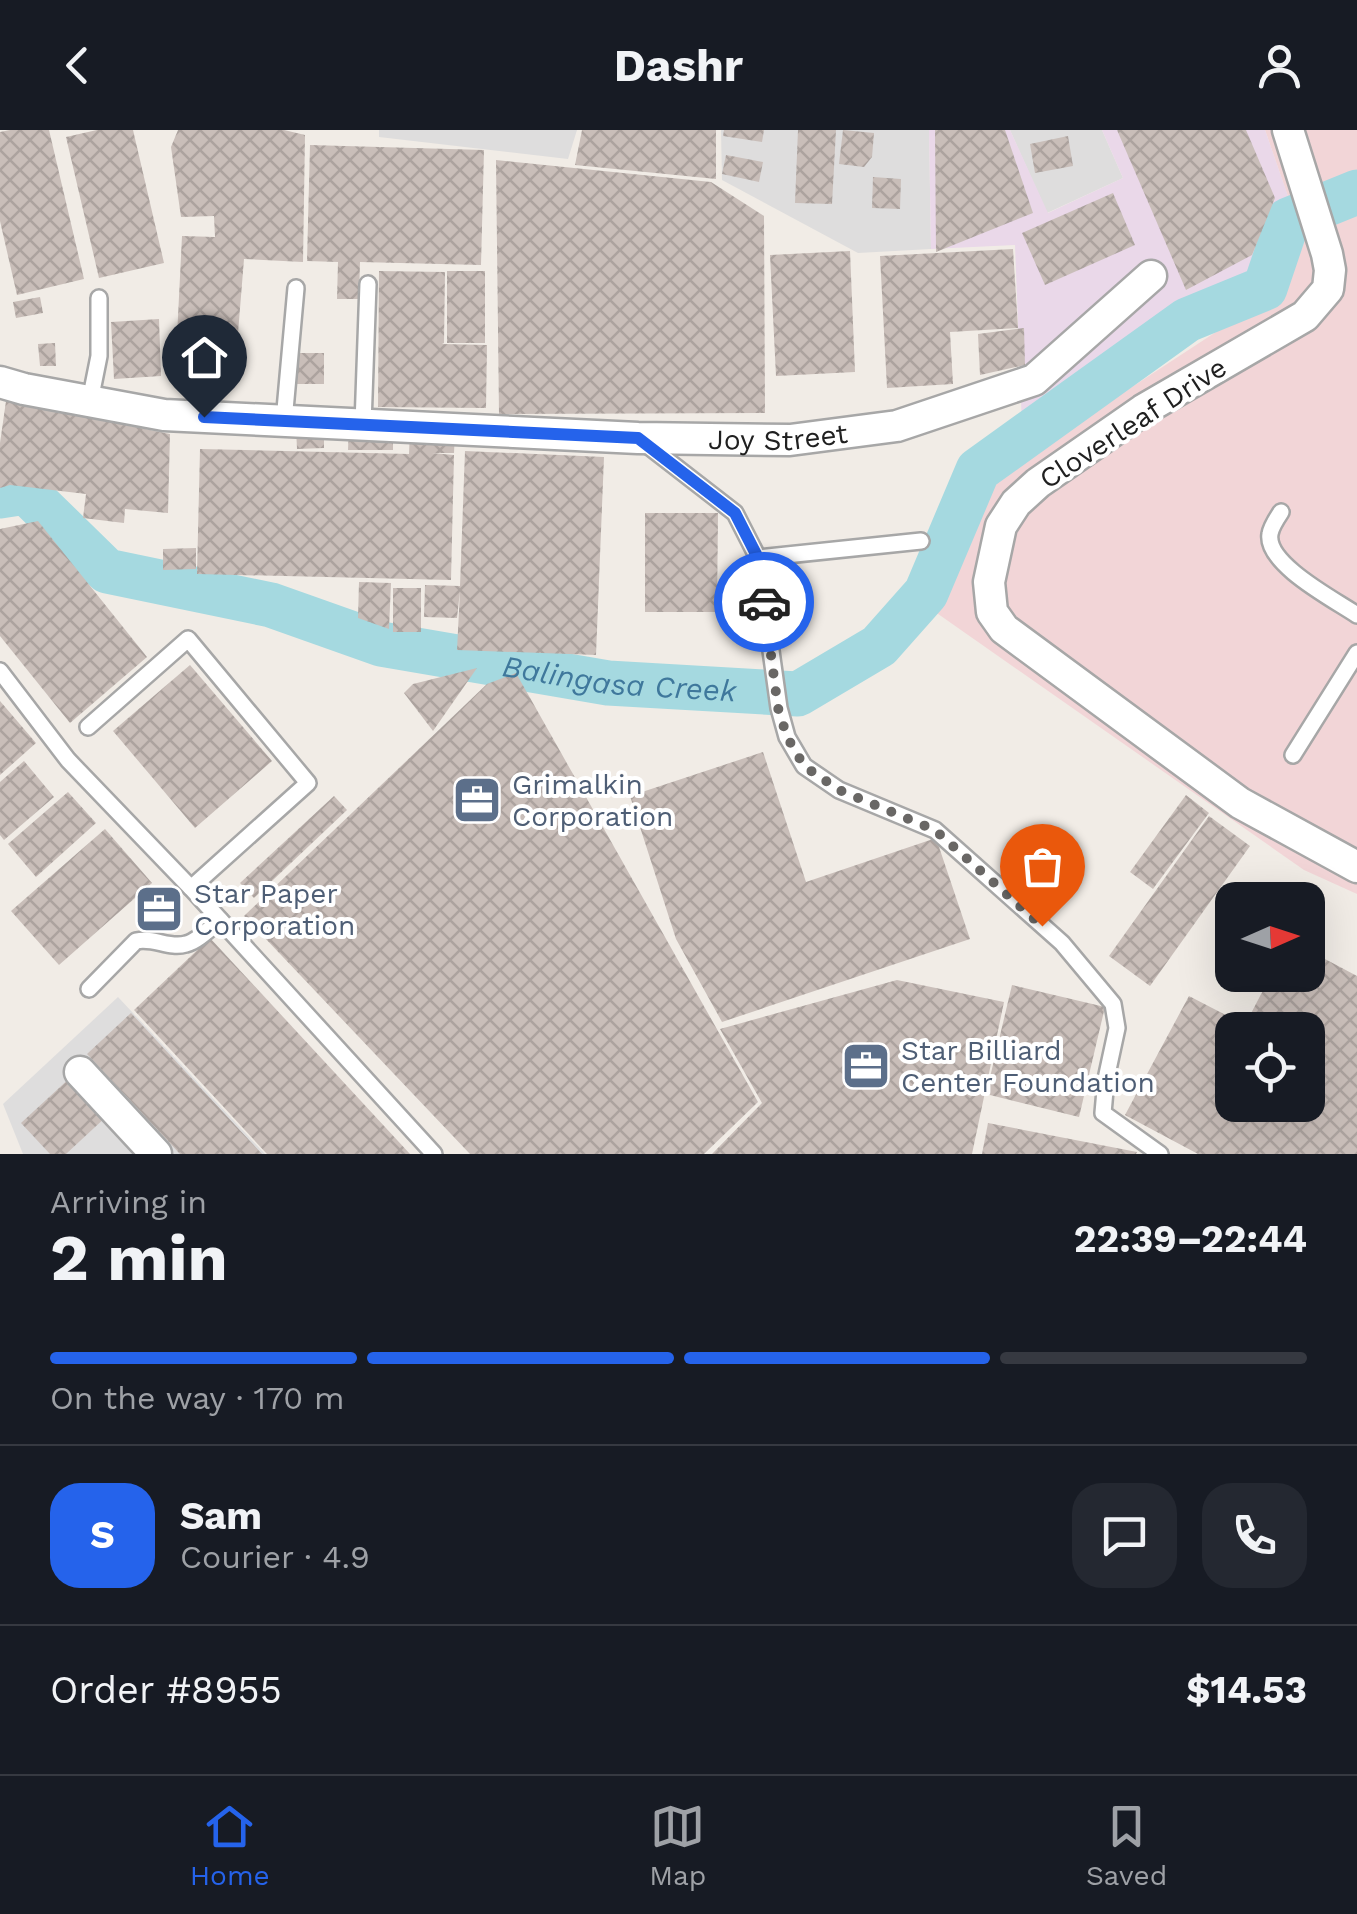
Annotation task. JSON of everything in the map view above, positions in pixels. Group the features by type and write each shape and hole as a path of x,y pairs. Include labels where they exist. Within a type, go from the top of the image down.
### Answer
{"street":[{"name":"Cloverleaf Drive","path":"1288,130 1320,228 1330,270 1328,289 1305,316 1143,410 1038,483 1016,503 1001,526 989,597 992,612 1004,629 1240,803 1357,867"},
{"name":"Joy Street","path":"0,382 164,415 638,438 790,440 896,426 1034,380 1151,276"},
{"path":"80,1072 156,1154"}],"lane":[{"path":"363,424 368,284"},
{"path":"284,421 296,288"},
{"path":"90,402 99,356 98,298"},
{"path":"638,438 735,513 758,558 778,708 787,737 804,766 839,790 935,830 1062,943 1113,1004 1118,1028 1106,1079 1104,1113 1160,1154"},
{"path":"1280,512 1270,532 1271,549 1286,567 1357,615"},
{"path":"758,558 920,541"},
{"path":"88,728 188,639 308,783 191,888"},
{"path":"1293,754 1357,654"},
{"path":"0,671 68,760 191,888 434,1154"},
{"path":"89,990 136,941 147,938 176,945 190,943 220,920"}],"shaded area":[{"path":"379,130 577,130 568,159 379,137"},
{"path":"721,130 929,130 931,249 858,253 722,180"},
{"path":"929,130 1010,130 1048,213 1123,178 1102,130 1265,130 1290,202 1259,276 1022,427 1015,245 931,249"},
{"path":"1010,130 1102,130 1123,178 1047,213"},
{"path":"1265,130 1357,130 1357,894 1304,870 931,609 987,482 1286,286 1304,243"},
{"path":"118,997 265,1154 23,1154 3,1104"}],"building":[{"path":"49,130 84,279 17,295 0,221 0,132"},
{"path":"97,130 133,130 164,263 99,278 66,137"},
{"path":"178,130 284,130 305,135 303,262 244,259 236,358 176,357 182,236 215,237 214,216 181,217 171,147"},
{"path":"582,130 716,130 716,179 575,165"},
{"path":"724,130 764,130 762,142 723,136"},
{"path":"798,130 836,130 832,204 795,203"},
{"path":"843,130 874,133 872,157 864,167 839,164"},
{"path":"935,130 1005,130 1033,213 936,252"},
{"path":"1117,130 1246,130 1275,198 1252,255 1186,290"},
{"path":"1068,136 1073,166 1035,173 1030,144"},
{"path":"310,145 484,150 481,265 360,262 359,299 337,299 338,262 307,261"},
{"path":"726,155 763,162 759,182 722,174"},
{"path":"496,160 711,182 764,216 765,413 499,414"},
{"path":"873,177 901,179 900,209 872,208"},
{"path":"1113,193 1135,245 1045,285 1022,233"},
{"path":"1013,249 1018,328 950,332 953,384 887,388 880,256"},
{"path":"850,251 855,372 776,376 770,255"},
{"path":"379,271 445,272 442,344 487,345 486,408 378,407"},
{"path":"447,271 485,271 485,343 447,343"},
{"path":"40,297 43,313 16,318 13,302"},
{"path":"159,319 161,376 114,379 111,322"},
{"path":"1024,328 1025,365 980,375 978,334"},
{"path":"55,343 56,366 40,366 38,344"},
{"path":"296,353 324,353 324,384 295,384"},
{"path":"6,401 170,434 168,513 125,509 124,523 83,518 86,494 10,485 0,488 0,443"},
{"path":"324,426 324,448 297,449 296,427"},
{"path":"349,427 393,428 393,450 348,450"},
{"path":"410,430 455,430 454,453 432,453 454,455 451,580 197,574 200,449 409,454"},
{"path":"465,451 604,457 596,655 457,650 460,591 457,618 424,617 425,585 460,586"},
{"path":"645,513 718,513 717,612 645,612"},
{"path":"38,521 147,657 70,723 0,636 0,529"},
{"path":"196,548 196,569 163,570 163,549"},
{"path":"359,582 391,583 389,629 358,618"},
{"path":"393,588 421,588 421,632 393,632"},
{"path":"190,665 272,761 195,828 113,731"},
{"path":"477,668 433,731 404,693 413,684"},
{"name":"Grimalkin Corporation","path":"516,673 758,1102 704,1154 470,1154 244,916 487,684"},
{"path":"0,701 36,743 0,775"},
{"path":"763,752 806,882 936,838 970,939 722,1022 676,939 630,796"},
{"path":"24,761 54,797 4,840 0,835 0,782"},
{"path":"68,792 96,823 36,877 8,844"},
{"path":"1186,795 1209,813 1153,889 1130,872"},
{"path":"334,796 347,810 254,898 240,883"},
{"path":"1209,816 1250,846 1224,882 1215,882 1215,895 1150,986 1109,956"},
{"path":"105,829 152,883 59,965 11,911"},
{"path":"210,938 410,1154 267,1154 134,1010"},
{"path":"1325,959 1357,976 1357,1154 1198,1154 1125,1115 1189,996 1220,1012 1215,1012 1215,1122 1325,1122 1325,1012 1252,1012 1262,992 1325,992"},
{"name":"Star Billiard Center Foundation","path":"897,980 1004,1002 972,1154 712,1154 762,1103 720,1029"},
{"path":"1012,985 1105,1007 1079,1117 986,1094"},
{"path":"131,1013 262,1154 180,1154 87,1054"},
{"path":"72,1076 108,1115 66,1154 50,1154 21,1123"},
{"path":"988,1123 1137,1152 982,1154"}],"waterway":[{"name":"Balingasa Creek","path":"0,496 26,492 107,571 271,605 381,644 608,683 798,694 879,646 926,593 978,470 1187,320 1265,288 1288,220 1357,192"}],"way so far":[{"path":"764,602 778,708 787,737 804,766 839,790 935,830 1042,926"}],"place":[{"name":"Grimalkin Corporation","path":"477,800"},
{"name":"Star Paper Corporation","path":"159,909"},
{"name":"Star Billiard Center Foundation","path":"866,1066"}],"route":[{"path":"204,417 638,438 735,513 758,558 764,602"}]}
